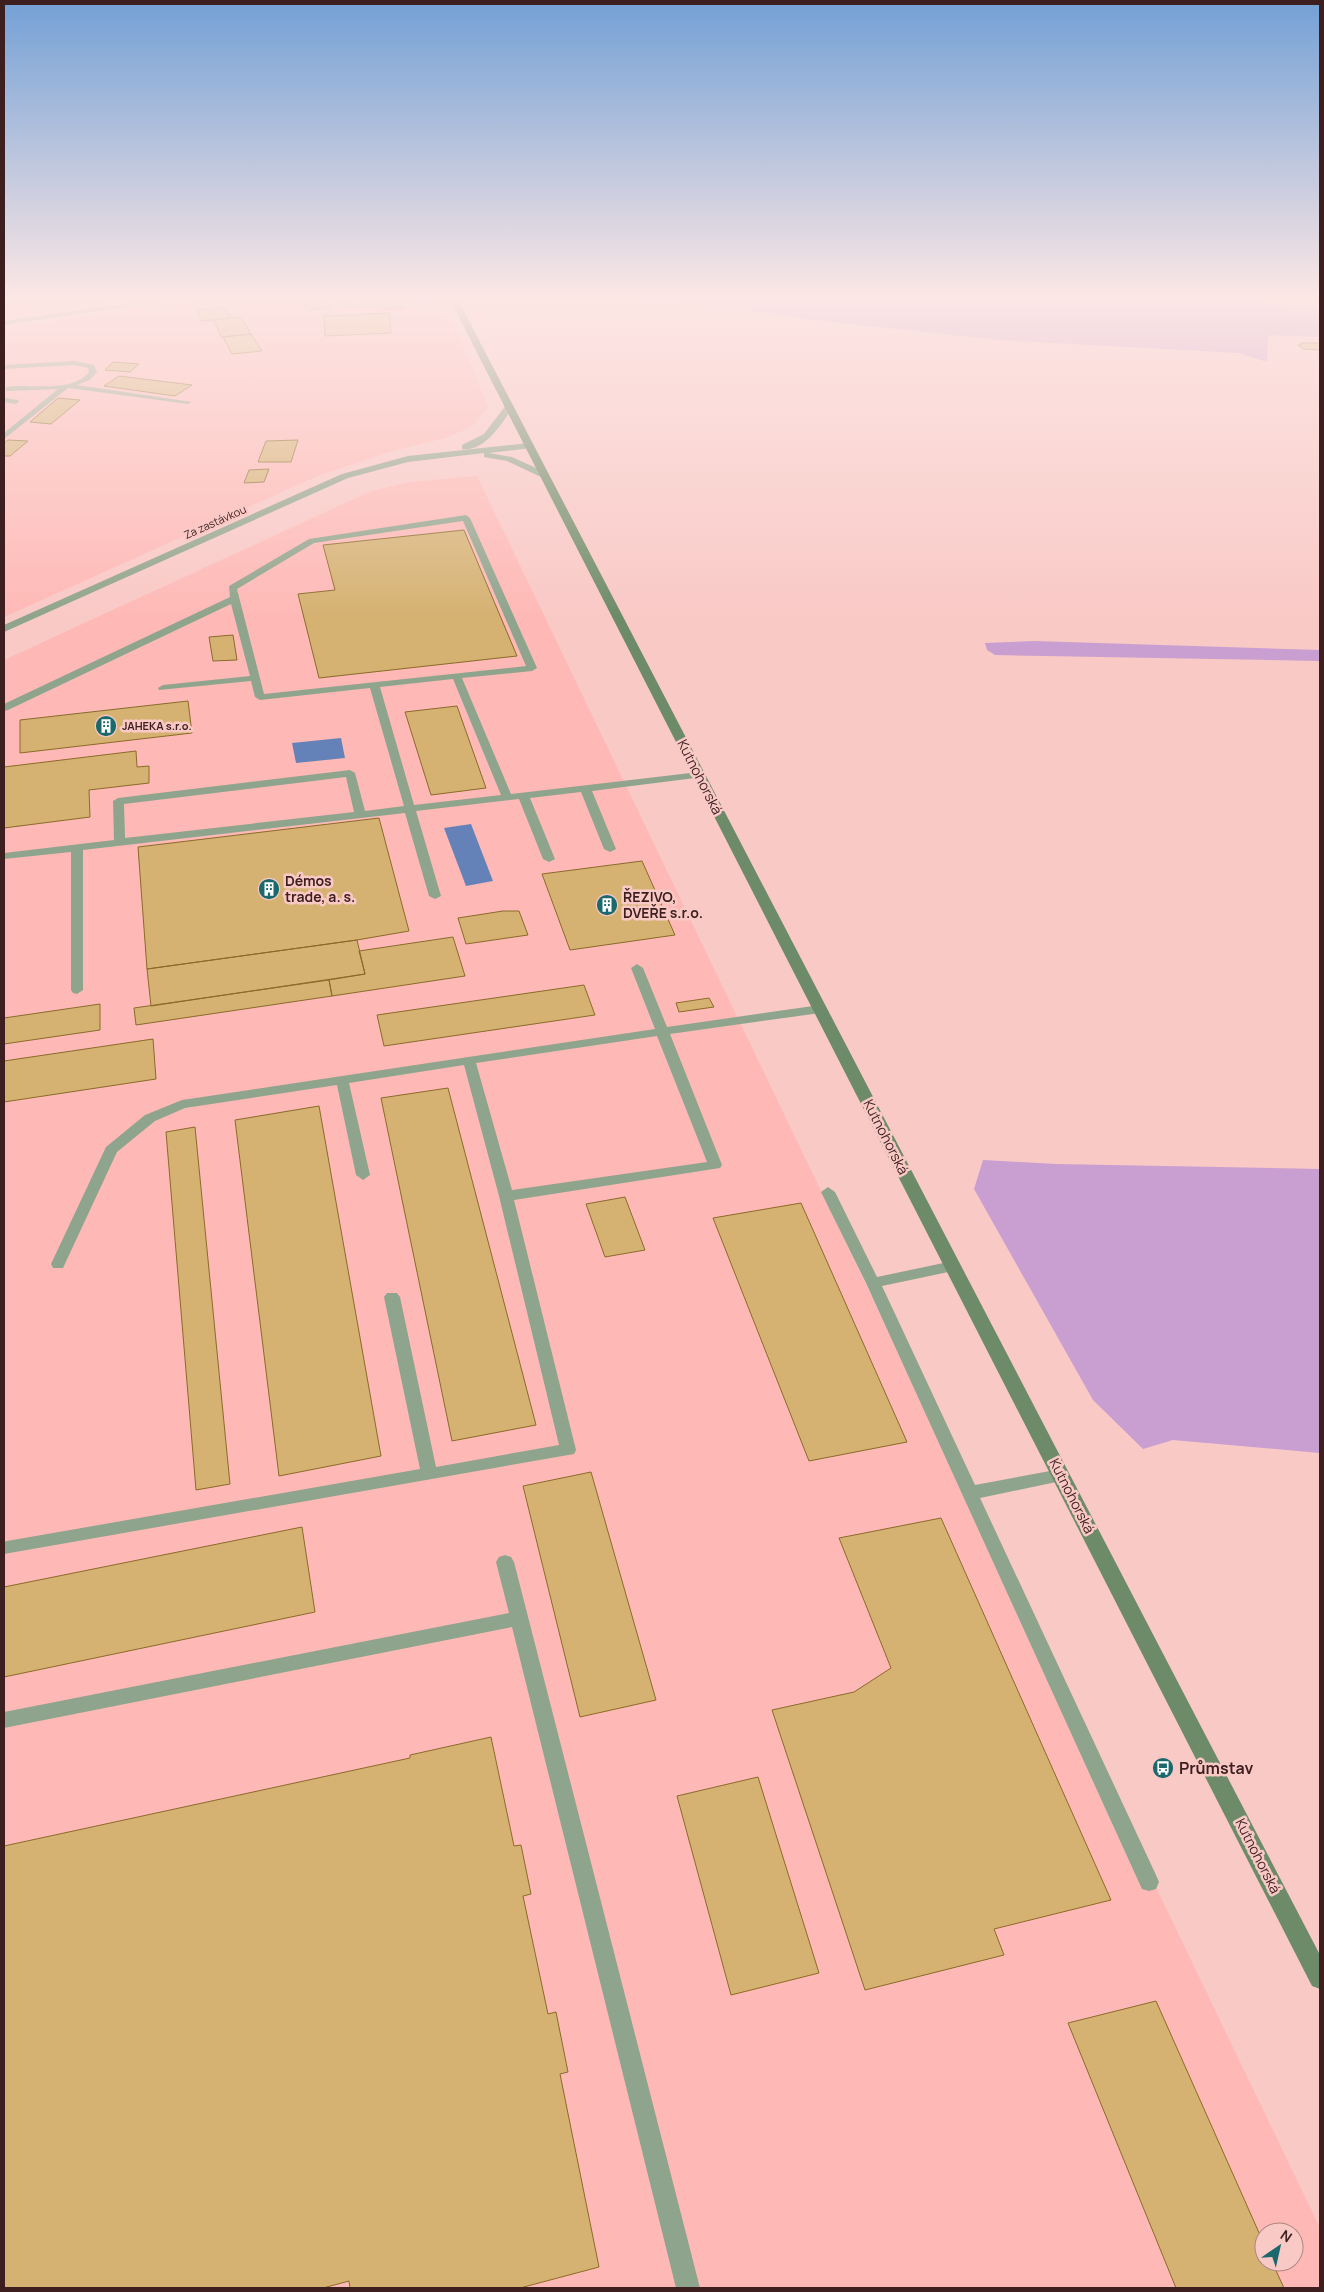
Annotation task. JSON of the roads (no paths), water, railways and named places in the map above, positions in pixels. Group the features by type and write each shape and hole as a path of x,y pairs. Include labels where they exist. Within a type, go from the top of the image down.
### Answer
{"main road":[{"name":"Kutnohorská","path":"508,403 1320,1978"}],"street":[{"name":"Za zastávkou","path":"443,455 477,443 490,435 496,423 510,407"},
{"name":"Za zastávkou","path":"4,629 344,476 387,463 529,446"},
{"name":"Za zastávkou","path":"443,455 508,459 544,475"}],"lane":[{"path":"4,436 45,403"},
{"path":"466,518 532,668 456,676 260,697 232,588 312,541 466,518"},
{"path":"4,708 234,599"},
{"path":"456,676 508,797"},
{"path":"163,688 255,678"},
{"path":"374,685 435,896"},
{"path":"120,842 118,801 350,773 360,814"},
{"path":"4,856 699,775"},
{"path":"585,788 610,849"},
{"path":"523,795 548,859"},
{"path":"77,847 77,990"},
{"path":"506,1196 715,1164 637,968"},
{"path":"58,1264 112,1150 150,1118 182,1104 662,1031 820,1009"},
{"path":"7,1548 568,1450 506,1196 469,1060"},
{"path":"342,1080 363,1175"},
{"path":"828,1192 873,1283 1149,1882"},
{"path":"873,1283 953,1266"},
{"path":"392,1297 429,1474"},
{"path":"970,1493 1061,1475"},
{"path":"506,1562 688,2288"},
{"path":"4,1720 519,1618"}],"water":[{"path":"341,738 345,758 296,763 292,743"},
{"path":"471,824 493,881 466,886 444,828"}],"place":[{"name":"JAHEKA s.r.o.","path":"106,726"},
{"name":"Démos trade, a. s.","path":"269,889"},
{"name":"ŘEZIVO, DVEŘE s.r.o.","path":"607,905"},
{"name":"Průmstav","path":"1163,1768"}]}
